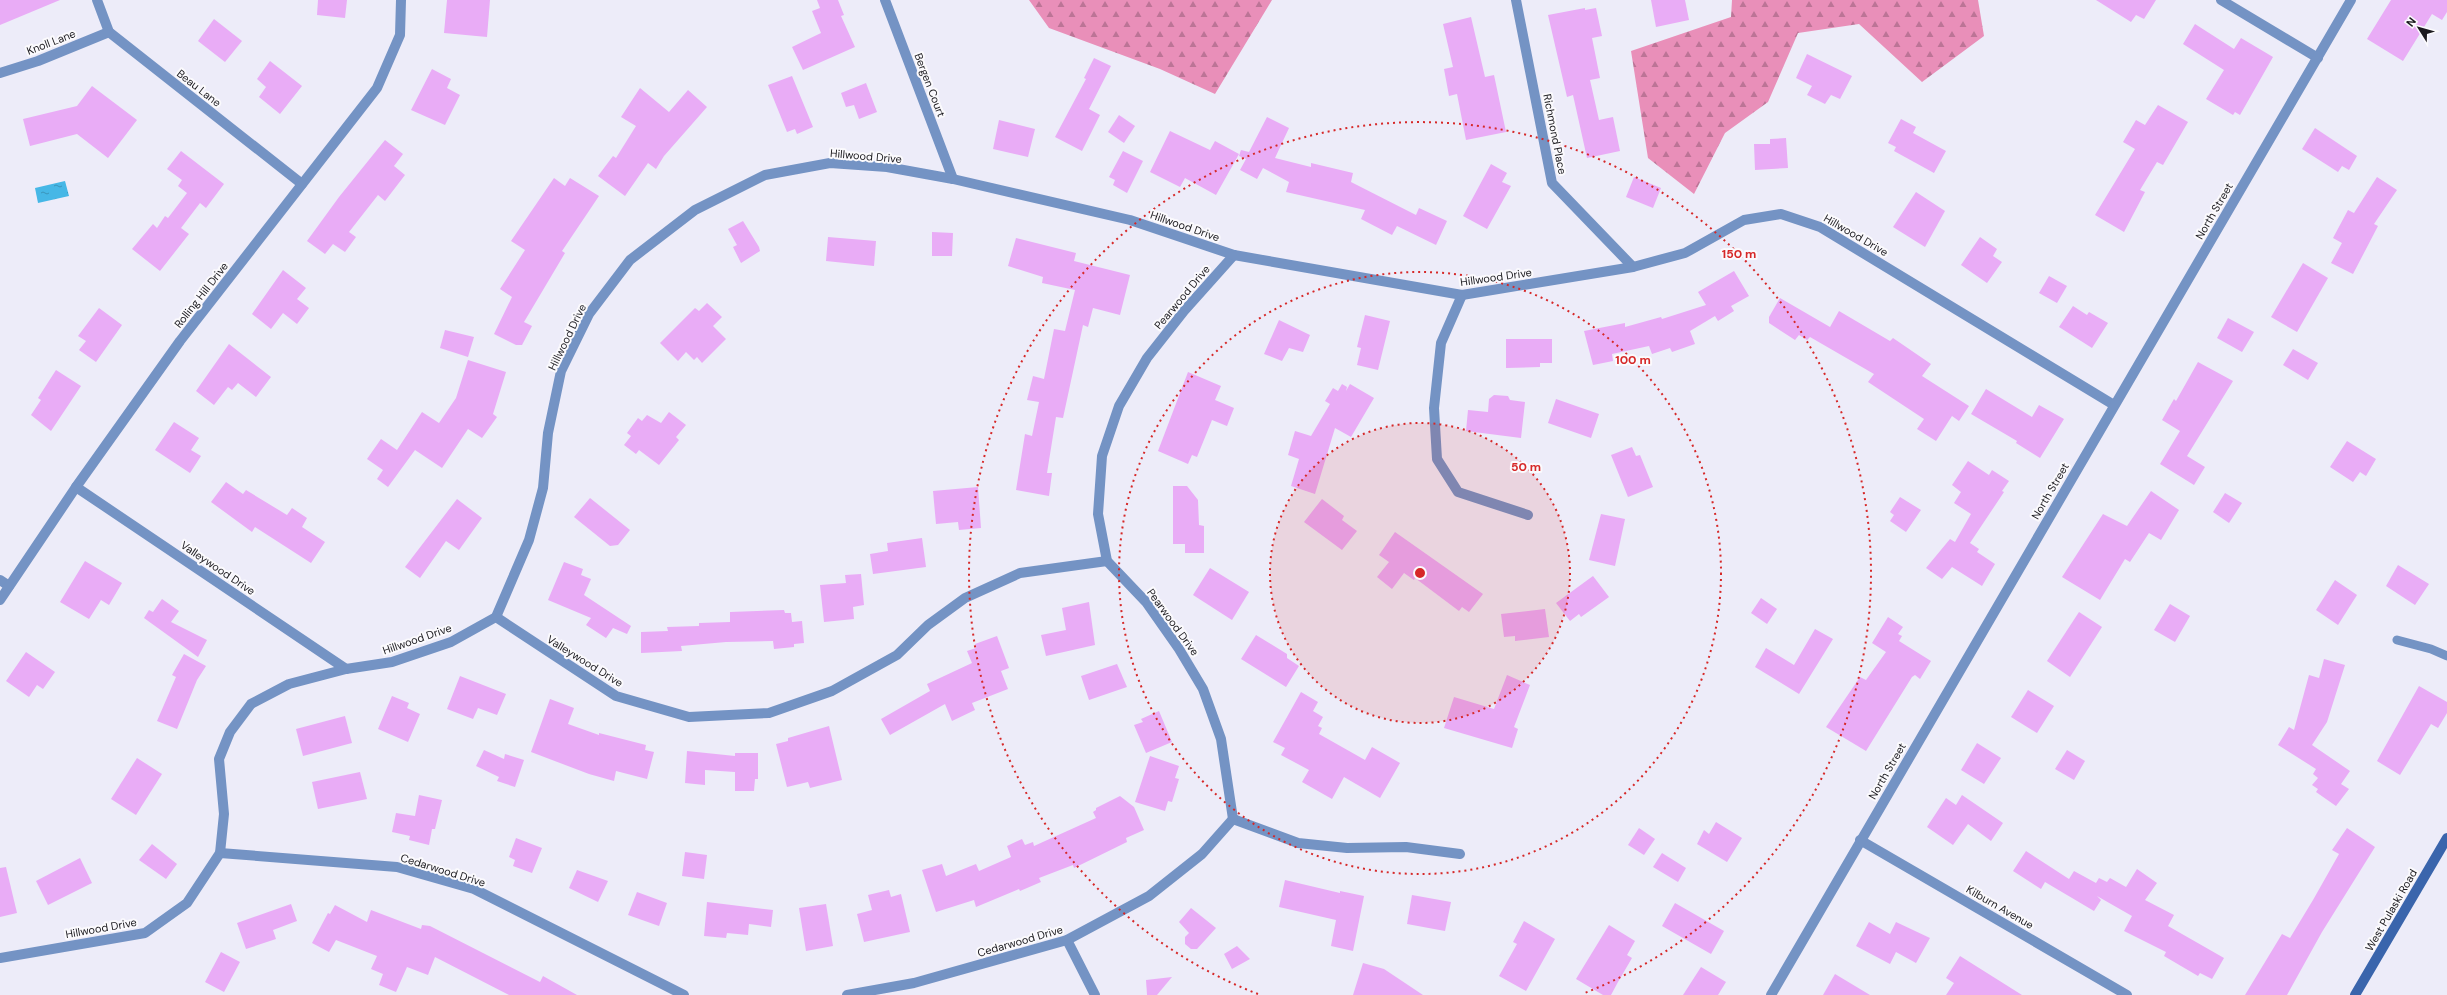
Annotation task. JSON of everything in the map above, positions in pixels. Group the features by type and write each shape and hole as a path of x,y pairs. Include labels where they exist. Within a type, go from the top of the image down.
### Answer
{"main road":[{"name":"West Pulaski Road","path":"2355,995 2447,838"}],"street":[{"path":"97,0 109,32"},
{"name":"Rolling Hill Drive","path":"0,600 76,487 180,341 377,88 400,35 401,0"},
{"name":"Bergen Court","path":"885,0 953,179"},
{"name":"Richmond Place","path":"1516,0 1552,183 1633,267"},
{"path":"2221,0 2318,58"},
{"name":"North Street","path":"1771,995 2351,0"},
{"name":"Knoll Lane","path":"0,73 38,61 109,32"},
{"name":"Beau Lane","path":"109,32 302,184"},
{"name":"Hillwood Drive","path":"0,958 145,933 186,903 220,854 224,814 219,759 230,732 251,704 289,684 346,669 392,662 451,642 496,616 529,540 541,495 548,433 561,371 589,314 630,260 695,210 765,175 830,163 887,168 953,179 1130,220 1234,255 1462,295 1633,267 1686,253 1744,220 1781,214 1820,227 2114,405"},
{"name":"Pearwood Drive","path":"1233,819 1221,739 1203,690 1179,649 1146,602 1107,561 1098,514 1102,456 1119,406 1147,358 1184,311 1234,255"},
{"path":"1462,295 1441,343 1434,408 1437,459 1458,492 1528,515"},
{"name":"Valleywood Drive","path":"76,487 346,669"},
{"name":"Valleywood Drive","path":"496,616 616,696 689,717 769,713 832,691 897,655 928,625 965,598 1020,573 1107,561"},
{"path":"0,580 9,586"},
{"path":"1233,819 1298,843 1347,848 1406,847 1460,854"},
{"name":"Cedarwood Drive","path":"847,995 914,983 1067,940 1149,896 1202,854 1233,819"},
{"name":"Kilburn Avenue","path":"1860,840 2127,995"},
{"name":"Cedarwood Drive","path":"220,854 398,867 474,889 684,995"},
{"path":"1067,940 1095,995"}],"lane":[{"path":"2397,640 2431,649 2447,656"}],"green space":[{"path":"1029,0 1272,0 1215,94 1160,69 1049,28"},
{"path":"1732,0 1978,0 1984,36 1922,82 1859,24 1798,33 1768,102 1725,133 1694,194 1648,158 1631,51 1731,17"}],"water":[{"path":"65,181 69,196 38,203 35,188"}],"building":[{"path":"0,0 60,0 0,25"},
{"path":"318,0 347,0 345,18 317,15"},
{"path":"447,0 490,0 487,37 444,33"},
{"path":"817,0 838,0 844,15 841,16 855,47 803,70 792,47 821,33 812,11 820,8"},
{"path":"1651,0 1685,0 1689,20 1656,27"},
{"path":"2096,0 2156,0 2144,19 2136,15 2131,22"},
{"path":"2391,0 2447,0 2447,12 2442,20 2432,14 2403,61 2367,39"},
{"path":"1585,8 1585,10 1596,8 1602,36 1592,38 1600,78 1590,80 1599,120 1613,117 1620,151 1587,158 1573,95 1567,97 1548,15"},
{"path":"1471,17 1485,77 1494,75 1506,132 1466,140 1457,94 1449,96 1444,69 1453,67 1443,24"},
{"path":"214,19 242,41 225,62 198,41"},
{"path":"2195,24 2234,49 2241,38 2273,57 2240,115 2235,112 2233,115 2206,99 2224,70 2183,44"},
{"path":"1807,54 1852,76 1840,99 1831,95 1825,104 1807,95 1812,86 1796,78"},
{"path":"1094,58 1111,66 1089,109 1100,115 1082,151 1055,137 1086,79 1084,78"},
{"path":"270,61 302,86 280,114 259,97 266,87 257,79"},
{"path":"432,69 451,79 447,88 460,95 445,125 411,110"},
{"path":"792,76 813,127 797,134 795,129 787,132 768,85"},
{"path":"866,83 877,112 859,119 854,105 846,107 841,93"},
{"path":"92,86 137,120 108,158 77,134 30,146 23,119 77,106"},
{"path":"640,88 669,112 688,90 707,107 664,156 656,169 648,163 625,196 598,176 613,156 616,158 636,126 621,117"},
{"path":"2158,105 2188,122 2163,165 2157,162 2140,190 2145,192 2124,232 2095,215 2135,149 2123,142 2136,120 2145,125"},
{"path":"1119,115 1135,126 1124,143 1108,132"},
{"path":"1267,117 1289,128 1275,158 1311,167 1311,163 1353,173 1351,182 1416,215 1419,208 1447,221 1436,245 1397,226 1392,235 1361,219 1365,210 1286,192 1289,182 1263,168 1257,179 1240,170 1246,159 1239,156 1241,150 1249,152"},
{"path":"1901,119 1916,127 1913,133 1946,151 1934,173 1894,151 1896,147 1888,143"},
{"path":"999,120 1035,129 1028,157 993,149"},
{"path":"2315,128 2357,156 2349,170 2342,166 2338,172 2302,149"},
{"path":"1170,131 1210,150 1215,141 1239,154 1216,195 1185,178 1180,187 1150,172"},
{"path":"1786,138 1788,168 1755,170 1754,144 1770,144 1770,139"},
{"path":"385,140 403,154 394,166 405,175 385,201 378,195 349,232 356,237 345,252 333,244 325,254 307,241 339,197"},
{"path":"181,151 224,184 206,208 200,203 181,228 189,234 160,271 132,249 153,224 157,228 165,216 168,218 187,193 178,186 182,180 167,169"},
{"path":"1123,151 1143,161 1127,193 1113,185 1115,180 1109,177"},
{"path":"1491,164 1507,173 1502,182 1511,186 1487,229 1463,216"},
{"path":"1634,177 1661,188 1653,208 1626,197"},
{"path":"2377,177 2397,190 2374,224 2378,226 2353,274 2331,263 2342,243 2333,238 2348,210 2354,213"},
{"path":"554,178 565,186 570,178 599,196 562,251 565,253 524,322 532,326 522,345 516,345 494,334 512,297 500,289 525,250 511,241"},
{"path":"1916,192 1945,211 1925,247 1893,227"},
{"path":"743,221 760,251 741,263 733,247 737,245 728,229"},
{"path":"932,232 953,233 952,256 932,256"},
{"path":"828,237 876,241 874,266 826,261"},
{"path":"1980,237 1997,249 1993,256 2002,262 1987,283 1961,265"},
{"path":"1016,238 1076,253 1074,261 1130,275 1120,315 1093,308 1088,327 1083,325 1063,418 1056,417 1047,473 1052,473 1049,496 1016,490 1025,434 1032,436 1039,402 1027,400 1033,376 1044,379 1054,329 1065,331 1075,290 1042,283 1043,277 1008,266"},
{"path":"2303,263 2328,278 2297,332 2271,317"},
{"path":"283,270 306,288 297,299 309,308 297,324 283,313 271,329 252,314"},
{"path":"1734,271 1749,296 1731,306 1734,311 1718,321 1715,316 1690,331 1695,344 1672,352 1670,348 1652,354 1649,346 1612,354 1613,361 1593,365 1584,331 1625,323 1625,327 1661,317 1662,319 1706,305 1698,292"},
{"path":"2049,276 2067,286 2057,303 2039,293"},
{"path":"1780,298 1830,327 1839,311 1890,341 1893,338 1931,364 1922,376 1969,406 1959,421 1952,416 1936,441 1917,429 1924,419 1868,382 1874,374 1810,337 1807,340 1799,335 1795,340 1769,323 1769,317"},
{"path":"707,303 722,317 713,326 726,339 702,363 697,357 694,360 686,352 678,361 660,343 695,308 699,311"},
{"path":"2073,306 2087,315 2089,312 2108,323 2092,348 2059,327"},
{"path":"99,308 122,325 96,362 79,350 86,341 78,336"},
{"path":"1365,315 1390,321 1378,370 1357,365 1361,348 1357,347"},
{"path":"2228,318 2254,332 2242,352 2217,338"},
{"path":"1279,320 1310,335 1303,352 1289,348 1282,361 1264,354"},
{"path":"445,330 474,337 468,357 440,348"},
{"path":"1506,339 1552,339 1552,363 1540,363 1540,367 1506,368"},
{"path":"229,344 271,377 256,397 238,383 232,390 228,387 214,405 196,391"},
{"path":"2293,349 2318,363 2308,380 2283,365"},
{"path":"468,360 506,372 493,414 497,417 482,438 468,429 442,468 415,450 388,487 377,479 383,470 367,459 381,439 397,450 422,412 439,423 456,398"},
{"path":"2198,362 2233,381 2187,456 2205,467 2194,485 2160,464 2180,431 2162,420 2174,399 2176,401"},
{"path":"56,370 81,386 51,431 31,415 41,400 38,398"},
{"path":"1188,372 1221,386 1215,400 1234,408 1227,426 1212,420 1197,457 1192,455 1188,464 1158,451"},
{"path":"1342,384 1347,387 1346,391 1350,384 1374,398 1351,437 1335,428 1315,494 1291,486 1299,459 1288,455 1295,431 1311,436 1330,404 1325,401 1333,388 1338,391"},
{"path":"1986,389 2032,417 2039,405 2064,419 2040,458 2016,443 2017,441 1971,414"},
{"path":"1494,395 1508,396 1510,400 1525,402 1521,438 1466,431 1468,410 1488,412 1489,399"},
{"path":"1556,399 1599,414 1591,438 1548,423"},
{"path":"669,412 686,425 676,437 679,440 659,465 639,450 636,454 624,445 631,436 627,433 638,418 642,421 647,415 661,423"},
{"path":"174,422 199,438 191,450 201,456 190,473 155,450"},
{"path":"2347,441 2376,459 2366,476 2360,472 2353,482 2330,467"},
{"path":"1632,447 1636,456 1640,455 1653,487 1628,497 1611,455"},
{"path":"1968,461 1989,475 1992,470 2009,481 2002,491 2004,492 1970,543 1979,549 1977,552 1995,564 1982,586 1952,567 1942,579 1926,568 1950,539 1955,542 1971,514 1954,503 1961,492 1952,485"},
{"path":"226,482 243,494 246,490 287,515 292,508 307,518 302,527 325,542 311,563 255,527 252,532 211,502"},
{"path":"1173,486 1187,486 1198,500 1199,525 1204,526 1204,553 1185,553 1185,544 1173,544"},
{"path":"978,487 981,528 959,530 958,522 936,524 933,491"},
{"path":"2151,491 2179,510 2161,540 2149,533 2130,562 2125,559 2100,600 2062,577 2103,514 2127,526"},
{"path":"2225,493 2242,503 2229,523 2213,512"},
{"path":"1900,497 1921,510 1906,532 1890,521 1894,515 1890,512"},
{"path":"590,498 630,530 618,545 610,546 574,517"},
{"path":"457,499 482,518 459,550 446,541 420,578 405,567"},
{"path":"1322,499 1344,516 1342,520 1357,531 1342,550 1304,522"},
{"path":"1601,514 1625,519 1615,566 1589,560"},
{"path":"1395,532 1483,594 1469,612 1462,607 1459,611 1415,578 1414,580 1404,573 1392,589 1377,577 1389,562 1379,555"},
{"path":"922,538 926,567 873,574 870,554 888,551 887,543"},
{"path":"85,561 122,583 109,605 101,600 89,619 60,602"},
{"path":"564,562 583,569 581,575 591,579 584,595 631,626 627,634 613,628 606,638 586,625 591,618 548,600"},
{"path":"2398,565 2429,584 2415,605 2386,586"},
{"path":"1210,568 1249,592 1232,620 1193,595"},
{"path":"861,574 864,605 853,607 854,619 824,622 820,585 846,583 845,575"},
{"path":"1593,576 1609,597 1581,617 1579,614 1570,621 1556,603"},
{"path":"2335,580 2357,595 2338,625 2316,610"},
{"path":"1761,598 1777,609 1767,624 1751,613"},
{"path":"162,599 179,611 171,622 207,640 198,657 144,618 149,610 153,612"},
{"path":"1089,602 1095,645 1046,656 1041,635 1066,630 1062,608"},
{"path":"2170,604 2190,616 2175,642 2154,630"},
{"path":"1545,609 1549,637 1515,641 1515,636 1504,637 1501,614"},
{"path":"784,610 785,613 791,613 792,622 802,621 804,643 794,644 794,647 774,649 773,641 726,642 681,646 682,651 641,653 641,632 668,631 667,627 699,626 699,623 730,622 730,612"},
{"path":"2079,612 2102,627 2070,677 2047,661"},
{"path":"1888,617 1903,627 1898,634 1902,636 1899,641 1931,661 1920,679 1915,675 1912,677 1866,751 1826,727 1860,677 1866,680 1886,652 1872,643"},
{"path":"1815,629 1833,639 1799,694 1755,667 1766,648 1794,665"},
{"path":"1256,635 1287,654 1287,658 1299,666 1286,687 1241,659"},
{"path":"997,636 1009,668 1001,671 1008,689 972,703 975,710 952,721 945,704 890,735 881,719 930,691 927,684 972,663 967,651 976,648 975,644"},
{"path":"26,652 55,672 43,689 37,685 29,697 6,681"},
{"path":"184,654 206,666 197,680 177,729 157,721 176,677 172,675"},
{"path":"2324,659 2345,665 2327,722 2312,745 2350,771 2341,784 2349,789 2336,806 2316,792 2318,789 2312,785 2318,778 2313,774 2316,769 2278,745 2289,727 2294,730 2309,675 2319,678"},
{"path":"1117,664 1127,687 1089,700 1081,676"},
{"path":"1507,675 1530,685 1514,727 1518,729 1512,748 1444,728 1454,697 1494,709"},
{"path":"460,676 506,694 497,715 478,708 473,719 447,709"},
{"path":"2419,686 2447,702 2447,713 2438,728 2431,724 2400,775 2377,761"},
{"path":"2028,690 2054,706 2037,733 2011,717"},
{"path":"1301,692 1318,702 1313,711 1323,717 1318,726 1322,728 1319,734 1365,760 1372,747 1400,763 1380,798 1344,777 1332,799 1302,782 1309,770 1281,755 1285,748 1273,742"},
{"path":"392,696 409,703 407,708 420,714 408,742 378,729"},
{"path":"550,699 574,708 568,724 599,735 599,733 646,745 645,750 654,752 647,779 616,771 614,781 589,774 531,752"},
{"path":"1159,711 1172,742 1146,753 1134,725 1143,722 1141,719"},
{"path":"345,716 352,743 303,756 296,729"},
{"path":"829,726 842,780 810,788 808,782 787,787 776,744 788,741 788,738"},
{"path":"1977,743 2001,758 1984,784 1961,770"},
{"path":"484,750 504,759 505,754 524,760 515,787 497,781 499,777 476,766"},
{"path":"2067,750 2085,761 2074,780 2055,769"},
{"path":"687,751 735,756 735,753 758,753 758,779 755,779 754,791 735,791 735,772 705,770 705,785 685,783"},
{"path":"1150,756 1179,766 1175,778 1179,779 1172,802 1168,801 1165,811 1135,802"},
{"path":"137,758 162,774 136,815 111,799"},
{"path":"360,772 367,799 318,809 312,782"},
{"path":"419,795 442,800 435,829 432,829 429,845 409,840 410,836 392,832 396,813 415,816"},
{"path":"1962,795 2003,823 1991,841 1968,824 1953,845 1927,827 1946,798 1956,805"},
{"path":"1120,796 1134,807 1144,830 1126,838 1127,842 1074,868 1073,865 1039,878 1041,882 1020,891 1019,889 976,907 974,900 936,912 922,870 942,864 946,876 976,864 979,871 1011,857 1007,846 1022,839 1025,845 1033,842 1034,846 1096,818 1093,812 1096,808"},
{"path":"1716,822 1742,838 1727,862 1697,844 1704,830 1709,834"},
{"path":"1639,828 1655,839 1644,855 1628,845"},
{"path":"2347,828 2375,847 2322,932 2287,995 2245,995 2282,934 2290,938 2339,854 2332,850"},
{"path":"516,838 542,848 532,873 513,866 515,860 509,857"},
{"path":"152,844 177,864 166,879 139,860"},
{"path":"2026,851 2069,879 2074,871 2096,883 2099,878 2107,882 2110,878 2126,887 2137,869 2157,883 2145,900 2174,915 2168,926 2224,958 2212,979 2200,973 2198,976 2164,956 2166,952 2124,931 2132,916 2097,896 2101,900 2094,911 2045,882 2041,889 2013,871"},
{"path":"685,852 707,855 704,879 682,876"},
{"path":"1662,853 1686,868 1678,882 1653,867"},
{"path":"80,858 92,883 48,905 36,881"},
{"path":"6,867 17,913 0,917 0,868"},
{"path":"577,870 608,881 598,902 569,888"},
{"path":"1285,880 1340,893 1340,891 1364,896 1353,951 1331,946 1336,920 1279,907"},
{"path":"889,890 891,897 901,894 910,932 864,942 857,914 872,910 868,895"},
{"path":"637,892 667,903 659,926 628,915"},
{"path":"1412,895 1451,902 1445,931 1407,924"},
{"path":"707,902 773,910 771,927 749,924 748,935 727,933 726,938 704,936"},
{"path":"1675,903 1724,931 1711,954 1662,926"},
{"path":"291,904 297,921 273,930 276,939 246,949 237,923"},
{"path":"826,904 833,946 806,951 799,908"},
{"path":"335,905 367,922 371,910 421,929 422,925 430,926 540,982 543,976 577,995 509,995 435,957 428,975 407,967 396,992 379,985 383,974 371,969 377,956 336,940 329,952 312,943 328,913 330,914"},
{"path":"1191,908 1216,928 1197,949 1191,949 1185,944 1185,937 1189,933 1179,922"},
{"path":"1524,921 1555,939 1526,991 1499,976 1517,944 1513,942"},
{"path":"1869,922 1890,934 1896,922 1930,938 1916,963 1896,952 1890,964 1856,946"},
{"path":"1609,925 1635,941 1627,955 1632,958 1611,995 1603,995 1576,979"},
{"path":"1237,946 1250,959 1232,969 1224,954"},
{"path":"221,952 240,962 224,992 205,982"},
{"path":"1960,956 2022,995 1946,995 1954,983 1946,978"},
{"path":"1363,963 1384,969 1423,995 1353,995"},
{"path":"1701,967 1726,982 1718,995 1683,995"},
{"path":"1835,974 1870,995 1823,995"},
{"path":"1172,977 1157,995 1147,995 1146,980"}]}
